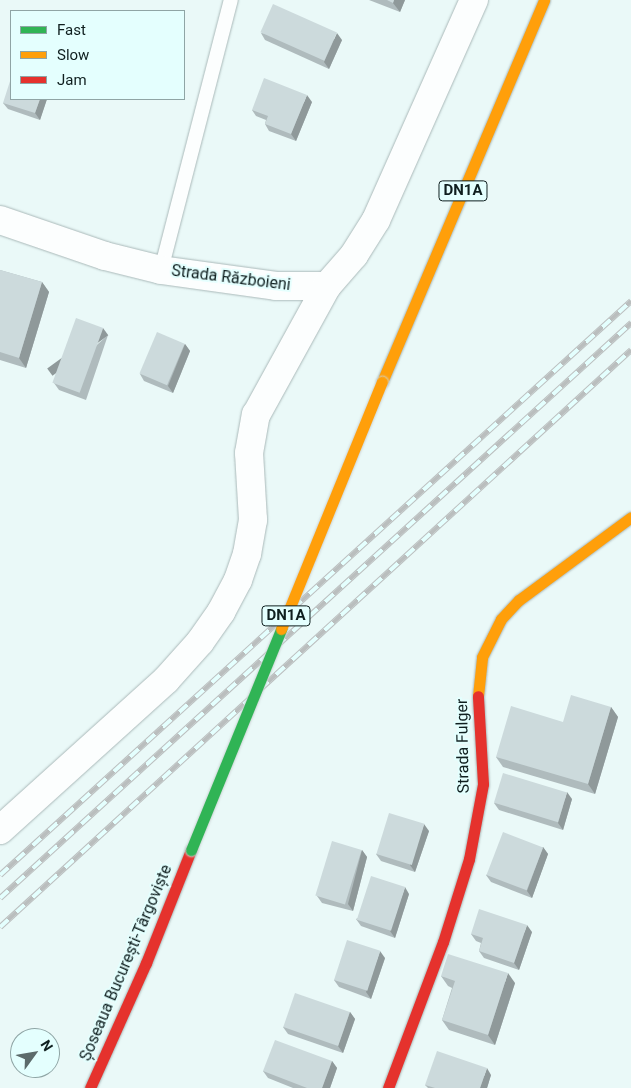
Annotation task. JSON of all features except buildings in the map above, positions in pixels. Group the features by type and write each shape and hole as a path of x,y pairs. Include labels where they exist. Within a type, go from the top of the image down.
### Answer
{"main road":[{"name":"Șoseaua București-Târgoviște","path":"90,1088 146,963 382,382 544,0"},
{"name":"Strada Fulger","path":"388,1088 443,942 469,859 483,784 478,689 482,657 490,637 501,619 519,600 631,518"}],"street":[{"path":"0,830 166,680 200,642 221,612 238,580 246,554 252,520 250,453 256,415 327,286 354,255 376,220 474,0"},
{"name":"Strada Războieni","path":"0,220 105,256 161,270 276,286 327,286"}],"lane":[{"path":"161,270 231,0"}],"railway":[{"path":"0,875 631,301"},
{"path":"0,898 631,323"},
{"path":"0,927 631,350"}],"traffic: slow":[{"path":"382,382 544,0"},
{"path":"281,629 382,382"},
{"path":"478,696 482,657 501,619 519,600 631,517"}],"traffic: jam":[{"path":"388,1088 443,942 469,859 483,784 478,696"},
{"path":"90,1088 146,963 191,850"}],"traffic: fast":[{"path":"191,850 281,629"}]}
